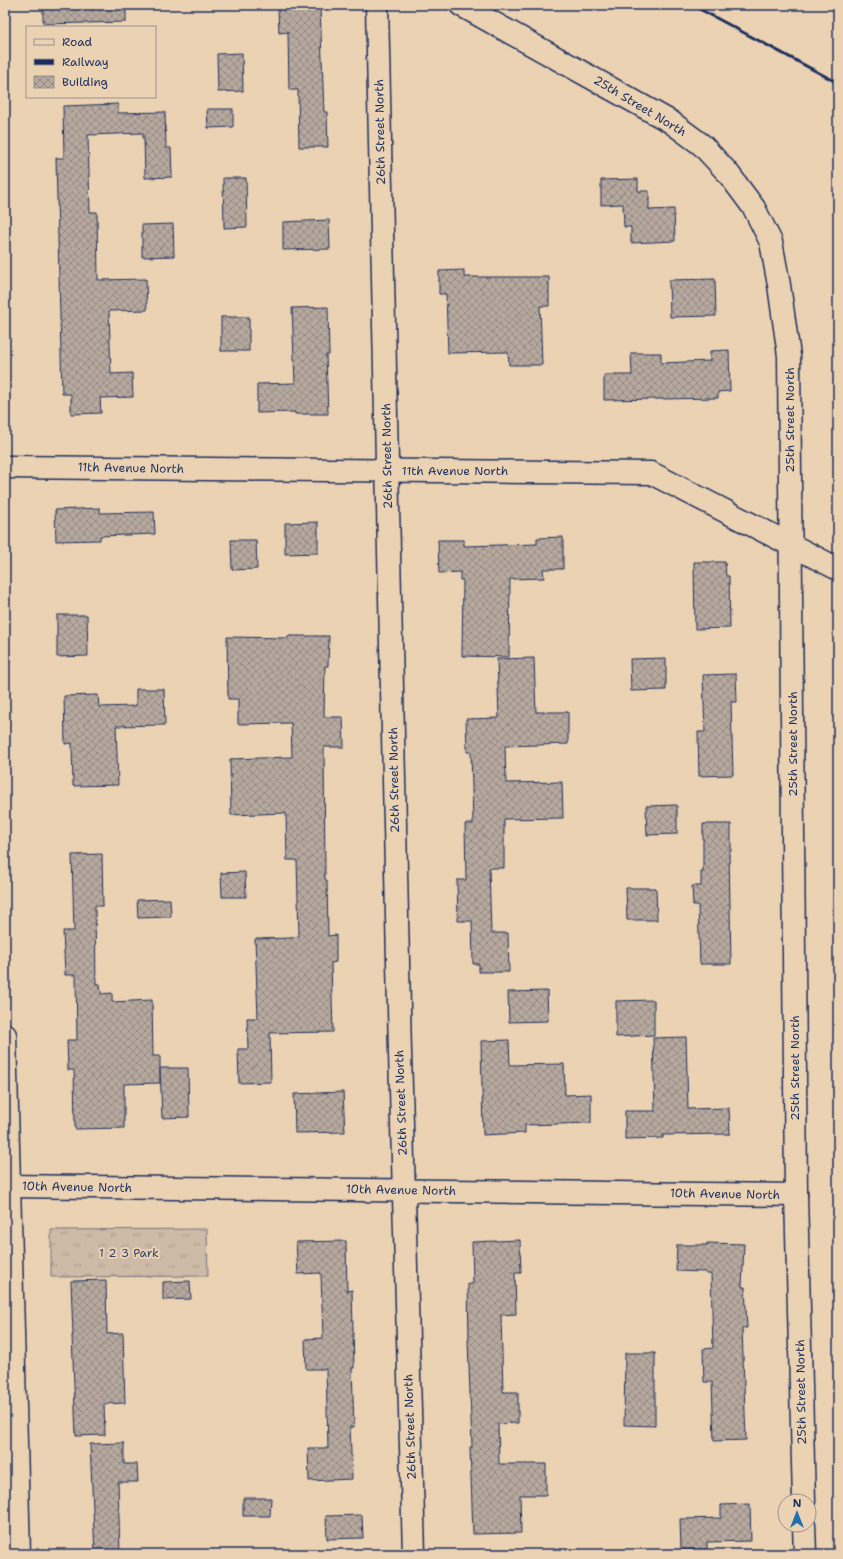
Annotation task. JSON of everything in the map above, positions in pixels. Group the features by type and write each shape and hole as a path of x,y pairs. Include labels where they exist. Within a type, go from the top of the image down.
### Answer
{"street":[{"name":"26th Street North","path":"377,5 399,1045 414,1554"},
{"name":"25th Street North","path":"461,5 671,122 702,145 728,172 754,208 771,242 779,284 789,356 796,1195 804,1493"},
{"name":"11th Avenue North","path":"5,467 651,473 838,569"},
{"path":"5,1035 7,1186 19,1554"},
{"name":"10th Avenue North","path":"7,1186 796,1195"},
{"path":"804,1533 805,1554"}],"green space":[{"name":"1 2 3 Park","path":"207,1229 208,1276 51,1277 51,1230"}],"building":[{"path":"43,5 126,5 126,22 43,24"},
{"path":"320,6 324,112 327,112 328,147 299,147 298,90 289,90 288,32 279,33 278,8"},
{"path":"242,53 243,91 218,92 217,54"},
{"path":"118,104 118,113 165,112 166,148 171,148 172,177 145,178 143,133 88,135 90,212 97,212 98,280 146,279 147,310 109,311 111,374 132,373 133,397 100,398 101,413 71,414 71,394 62,394 56,158 64,158 63,106"},
{"path":"207,109 233,109 233,127 208,128"},
{"path":"223,178 246,178 247,227 224,228"},
{"path":"638,179 638,191 649,191 649,210 674,209 675,241 631,243 631,227 624,227 623,204 601,205 601,180"},
{"path":"329,220 330,249 283,250 283,222"},
{"path":"173,224 174,256 142,257 142,225"},
{"path":"464,270 464,277 549,277 549,306 540,306 542,365 509,365 508,352 448,353 446,294 439,294 439,271"},
{"path":"715,279 716,316 670,317 669,280"},
{"path":"328,307 329,355 326,355 328,414 295,414 295,412 257,413 257,384 295,383 292,308"},
{"path":"221,317 249,317 249,351 221,351"},
{"path":"729,350 730,391 718,392 718,398 604,400 604,375 632,375 631,353 661,353 661,363 710,361 710,351"},
{"path":"100,508 100,513 154,512 155,534 100,536 100,540 56,541 55,510"},
{"path":"318,522 318,553 285,554 285,523"},
{"path":"563,537 563,569 543,569 544,578 510,579 509,657 462,656 463,580 460,580 460,572 439,573 438,540 464,540 464,546 537,544 537,538"},
{"path":"231,540 256,540 257,569 232,570"},
{"path":"694,562 725,562 726,576 729,576 730,628 695,629"},
{"path":"57,615 87,615 88,656 57,657"},
{"path":"288,636 329,636 328,666 325,666 324,717 343,717 344,747 324,747 325,880 327,880 328,936 336,935 336,962 331,963 333,1032 270,1033 271,1082 239,1083 238,1049 248,1049 247,1018 258,1018 255,939 292,938 299,936 297,860 287,860 286,813 231,815 230,759 292,757 291,723 238,724 238,699 228,699 227,637 288,638"},
{"path":"534,658 536,712 568,712 568,744 505,746 506,783 562,782 563,818 504,819 504,868 489,868 491,933 508,933 509,972 479,972 479,964 473,964 472,921 458,921 457,880 466,880 465,824 473,824 471,752 467,752 466,719 499,718 497,659"},
{"path":"666,658 666,690 631,691 630,659"},
{"path":"736,674 737,702 731,702 733,775 699,776 698,732 705,732 703,675"},
{"path":"136,689 164,689 165,725 116,726 118,785 73,786 72,743 65,744 64,696 98,695 99,707 136,706"},
{"path":"677,805 677,834 647,835 646,806"},
{"path":"703,824 731,824 731,851 729,851 731,964 700,964 698,905 693,905 692,886 701,886 701,872 703,872"},
{"path":"102,854 103,906 95,906 96,984 100,984 101,994 112,993 112,1002 152,1000 153,1056 160,1056 160,1083 124,1084 124,1128 75,1129 74,1070 68,1070 67,1040 77,1040 76,975 65,975 63,931 74,931 72,855"},
{"path":"245,872 246,897 222,897 221,873"},
{"path":"626,888 656,888 657,920 627,920"},
{"path":"170,899 171,917 138,918 137,900"},
{"path":"547,991 548,1021 509,1022 508,992"},
{"path":"654,1000 654,1035 616,1037 616,1001"},
{"path":"686,1037 688,1109 729,1108 730,1134 663,1135 663,1138 625,1139 625,1111 655,1111 653,1038"},
{"path":"509,1040 510,1065 564,1064 565,1095 591,1094 591,1123 525,1125 525,1133 483,1135 481,1041"},
{"path":"160,1068 188,1068 189,1117 162,1118"},
{"path":"343,1092 345,1132 295,1133 294,1094"},
{"path":"520,1240 521,1273 515,1273 516,1314 501,1315 503,1392 518,1392 518,1423 498,1424 499,1464 546,1464 546,1495 520,1495 521,1533 473,1534 470,1447 472,1447 468,1340 468,1284 473,1284 472,1242"},
{"path":"346,1241 347,1291 352,1290 354,1368 352,1368 354,1427 350,1427 352,1479 309,1481 308,1448 328,1448 326,1369 306,1369 305,1339 323,1338 321,1273 298,1274 296,1242"},
{"path":"707,1243 744,1244 742,1287 745,1287 747,1328 742,1328 746,1440 714,1441 712,1382 704,1382 703,1349 713,1348 711,1274 706,1274 706,1272 676,1271 677,1245 707,1245"},
{"path":"106,1280 107,1334 123,1333 125,1403 104,1404 105,1435 76,1436 71,1281"},
{"path":"190,1281 191,1299 163,1300 163,1282"},
{"path":"625,1353 655,1353 655,1426 624,1425"},
{"path":"124,1443 124,1464 137,1464 138,1482 118,1482 120,1554 95,1554 90,1444"},
{"path":"243,1498 271,1498 270,1516 243,1516"},
{"path":"750,1504 751,1541 707,1542 707,1549 681,1550 680,1519 721,1518 721,1505"},
{"path":"362,1515 363,1538 327,1539 326,1516"}],"railway":[{"path":"692,5 838,83"}]}
